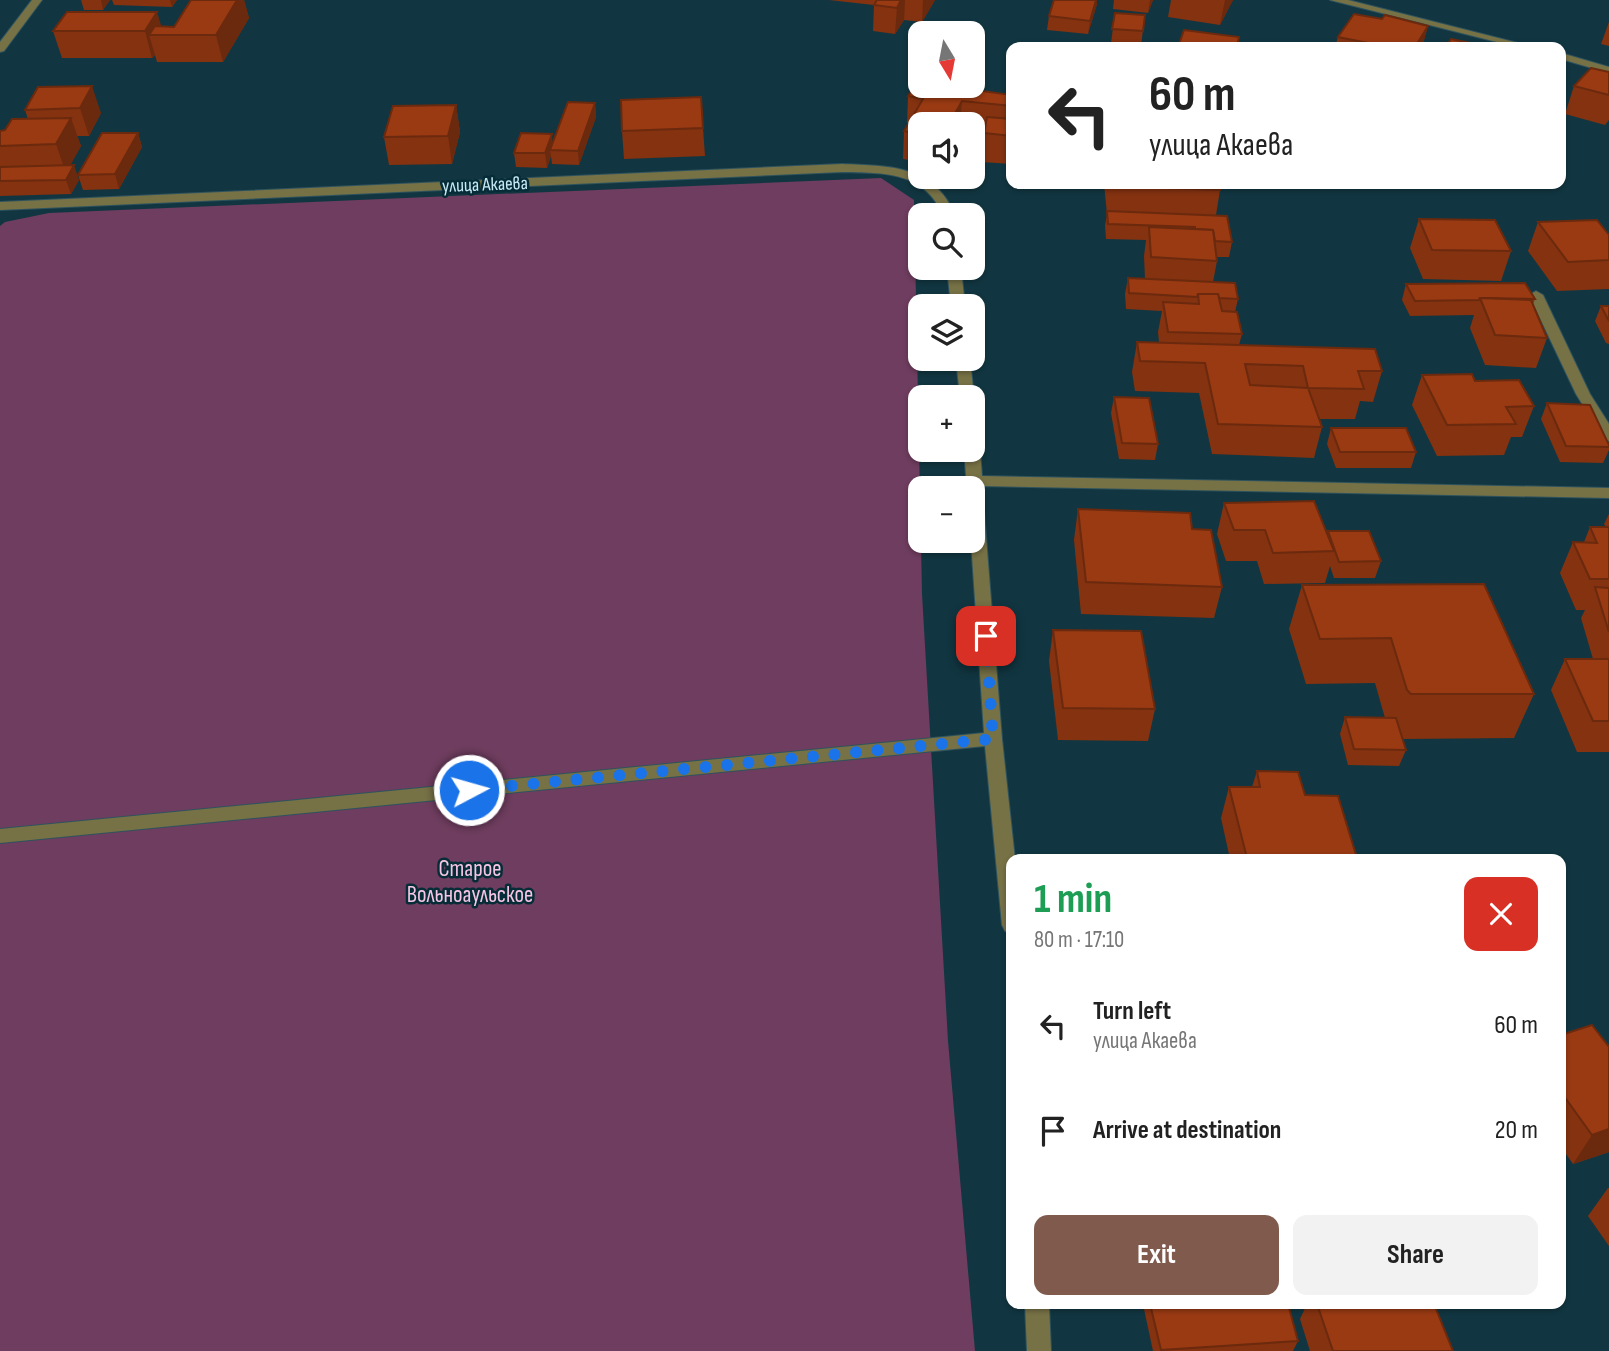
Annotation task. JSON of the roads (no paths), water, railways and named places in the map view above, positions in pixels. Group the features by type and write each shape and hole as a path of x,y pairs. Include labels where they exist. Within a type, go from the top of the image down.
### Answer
{"street":[{"path":"0,50 37,0"},
{"path":"1335,0 1508,42"},
{"path":"1566,57 1609,70"},
{"name":"улица Акаева","path":"0,206 842,168 883,169 907,173 927,184 944,203"},
{"path":"1536,295 1583,394 1609,436"},
{"path":"985,481 1609,493"},
{"path":"980,553 993,739 1006,866"},
{"path":"0,836 993,739"},
{"path":"1037,1309 1039,1351"}],"park label":[{"name":"Старое Вольноаульское","path":"470,882"}]}
